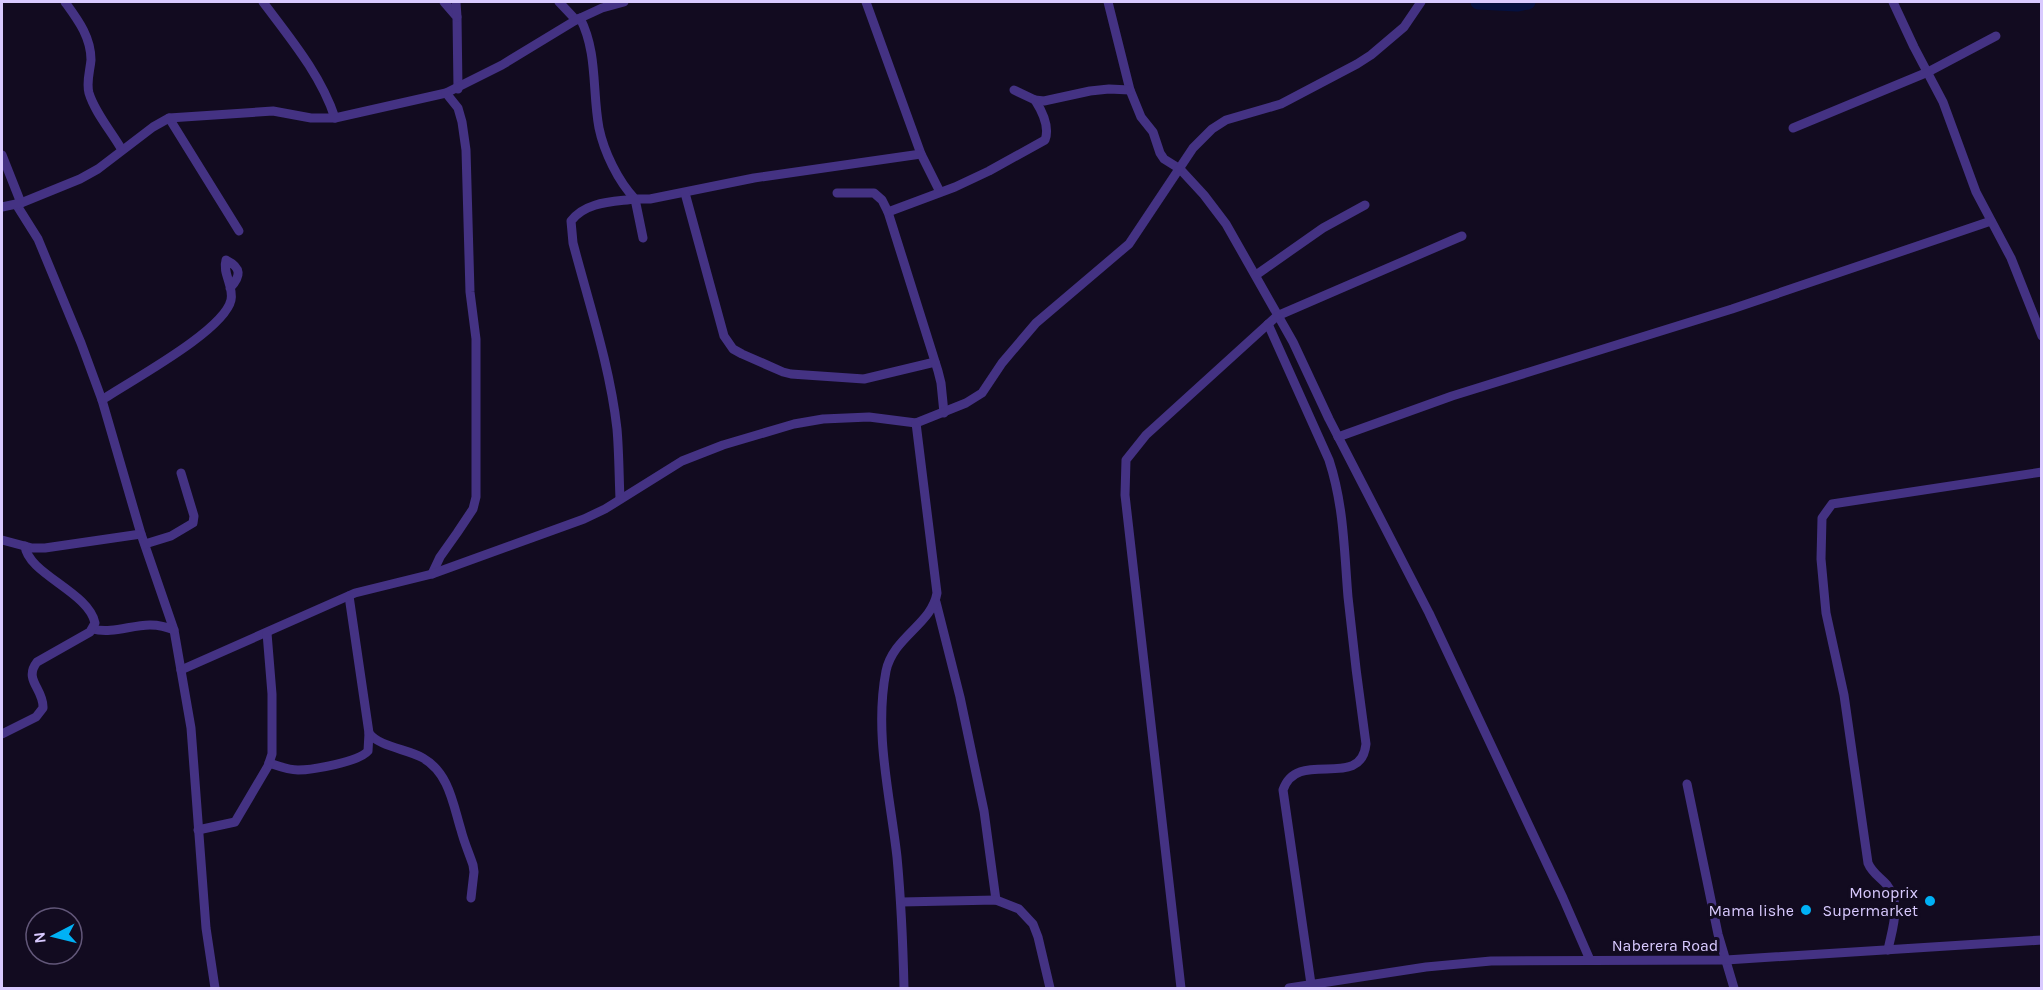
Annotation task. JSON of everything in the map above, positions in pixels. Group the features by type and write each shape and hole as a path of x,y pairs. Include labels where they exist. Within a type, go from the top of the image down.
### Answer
{"street":[{"path":"65,2 83,29 89,44 91,60 89,95 122,150"},
{"path":"263,2 321,86 335,118"},
{"path":"444,2 457,17"},
{"path":"456,2 458,88"},
{"path":"559,2 578,19 587,32 593,57 600,129 604,146 617,172 635,198 643,238"},
{"path":"2,207 18,204 80,179 98,169 168,118 273,111 310,118 335,118 446,93 529,50 578,19 602,8 624,2"},
{"path":"866,2 921,154 940,192"},
{"path":"1108,2 1130,90 1141,117 1153,132 1160,153 1170,164 1180,169 1226,224 1293,342 1338,436 1429,613 1590,960"},
{"path":"182,670 349,596 432,574 584,519 694,455 723,445 794,424 823,419 851,417 916,423 966,404 982,393 1002,363 1036,323 1129,244 1201,139 1226,120 1288,100 1338,75 1371,55 1404,27 1421,2"},
{"path":"1893,2 1943,102 1976,192 2011,258 2042,336"},
{"path":"1793,128 1929,72 1995,36"},
{"path":"1014,90 1035,100 1044,101 1109,89 1130,90"},
{"path":"432,574 440,557 458,534 473,508 476,496 476,339 471,292 466,150 458,108 446,93"},
{"path":"888,212 989,171 1045,140 1047,132 1044,118 1035,100"},
{"path":"168,118 239,231"},
{"path":"620,499 617,429 611,391 573,243 571,226 574,218 590,207 635,198 650,199 754,178 921,154"},
{"path":"2,155 18,204 38,239 102,400 141,534 174,630 192,739 206,928 215,988"},
{"path":"685,193 724,336 733,349 783,372 828,377 870,378 935,362"},
{"path":"837,193 874,193 882,200 888,212 941,383 944,413"},
{"path":"1256,275 1323,228 1365,205"},
{"path":"1338,436 1452,396 1732,309 1991,221"},
{"path":"1181,988 1125,495 1126,460 1146,435 1277,316 1462,236"},
{"path":"102,400 215,325 231,302 230,288"},
{"path":"1268,324 1329,460 1340,500 1348,597 1366,744 1361,761 1354,765 1346,768 1299,771 1286,780 1283,790 1311,984"},
{"path":"916,423 936,579 936,602 960,697 984,812 996,900"},
{"path":"1888,950 1896,908 1890,890 1868,863 1844,695 1826,613 1821,559 1822,518 1832,504 2042,472"},
{"path":"145,544 171,536 193,523 194,516 181,473"},
{"path":"2,540 45,548 141,534"},
{"path":"26,546 26,553 32,562 66,588 91,614 94,620 92,629"},
{"path":"269,763 297,770 317,768 357,758 368,751 369,733 349,596"},
{"path":"904,988 895,846 882,751 886,672 893,652 936,602"},
{"path":"2,735 36,717 43,708 41,696 32,677 32,670 38,662 92,629 106,631 156,624 174,630"},
{"path":"198,830 236,821 269,763 273,747 267,633"},
{"path":"369,733 376,740 423,758 442,778 453,801 473,865 471,898"},
{"path":"1687,784 1711,901 1734,988"},
{"path":"900,902 996,900 1019,909 1033,924 1050,988"},
{"name":"Naberera Road","path":"1289,988 1457,963 1726,960 2042,940"}],"waterway":[{"path":"1478,2 1517,4 1528,2"}],"place":[{"name":"Monoprix Supermarket","path":"1930,901"},
{"name":"Mama lishe","path":"1806,910"}]}
